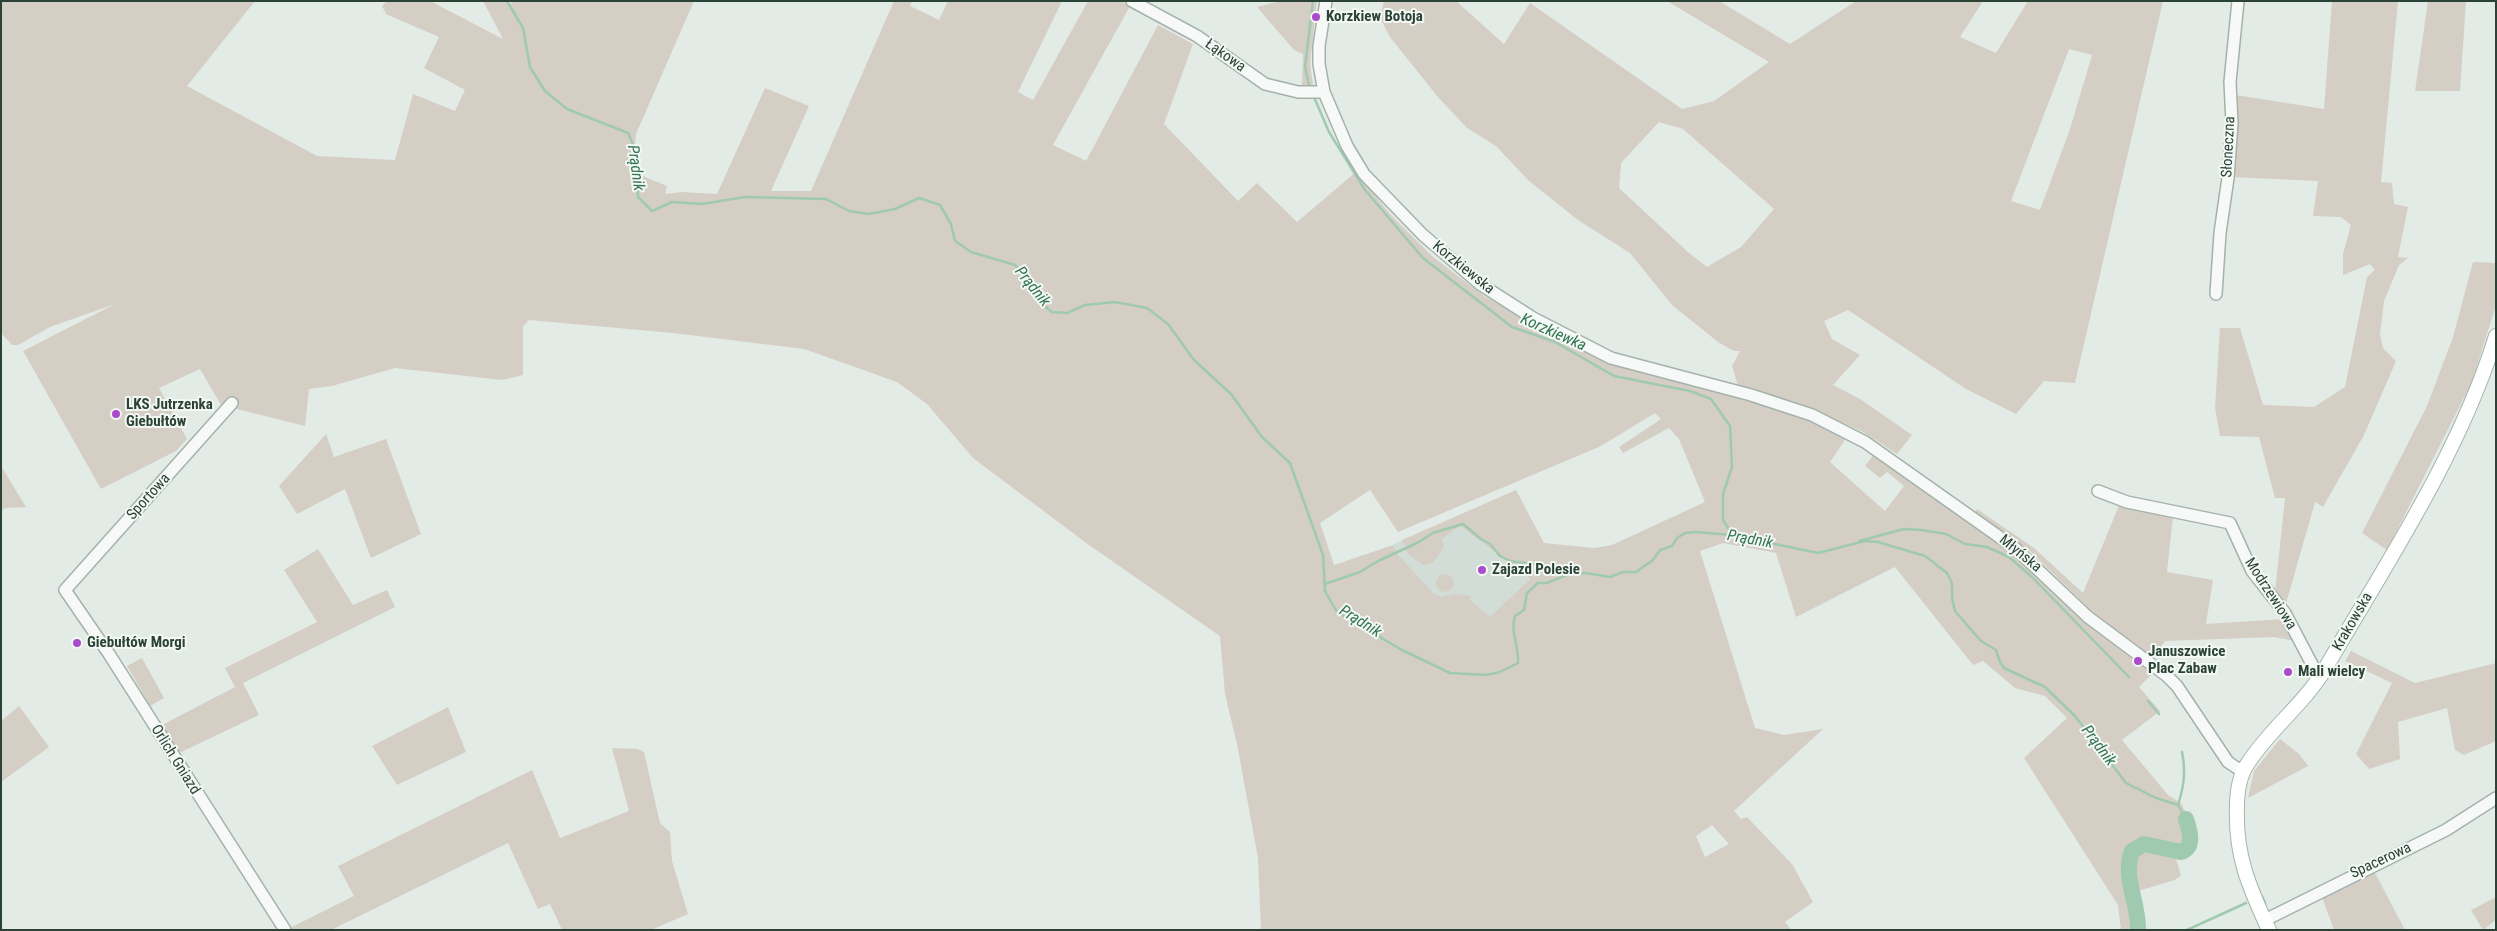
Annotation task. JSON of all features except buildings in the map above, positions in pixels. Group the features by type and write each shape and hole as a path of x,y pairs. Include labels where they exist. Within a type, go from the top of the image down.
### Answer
{"main road":[{"name":"Krakowska","path":"2267,925 2249,884 2238,847 2237,798 2243,772 2251,759 2321,676 2432,483 2474,396 2496,336"}],"street":[{"name":"Łąkowa","path":"1132,1 1197,36 1265,84 1298,92 1324,92"},
{"name":"Korzkiewska","path":"1326,1 1319,46 1319,64 1324,92 1347,146 1364,174 1422,235 1480,284 1533,318 1611,358 1751,395"},
{"name":"Słoneczna","path":"2216,294 2220,232 2228,178 2232,123 2230,82 2238,1"},
{"name":"Młyńska","path":"1751,395 1812,415 1865,442 2031,560 2088,617 2167,676 2177,686 2228,762 2243,772"},
{"name":"Sportowa","path":"65,590 232,403"},
{"name":"Modrzewiowa","path":"2098,491 2127,502 2230,523 2252,571 2285,613 2315,670 2321,676"},
{"name":"Orlich Gniazd","path":"65,590 284,930"},
{"name":"Spacerowa","path":"2267,925 2446,830 2496,798"}],"shaded area":[{"path":"1,1 255,1 187,86 317,156 395,160 413,94 455,111 465,90 424,68 439,37 386,14 382,6 387,1 430,1 503,39 483,1 506,1 510,7 512,1 694,1 636,134 633,172 667,186 665,194 682,192 717,194 765,88 809,106 771,191 811,191 894,1 912,1 910,6 939,20 948,1 1062,1 1018,92 1033,100 1088,1 1121,1 1130,6 1053,145 1086,161 1158,25 1193,44 1164,124 1238,201 1257,183 1297,222 1356,172 1390,214 1432,256 1484,296 1594,357 1809,417 1847,437 1830,462 1885,511 1904,486 1887,472 1880,478 1865,466 1874,454 1919,488 1959,513 2029,566 2109,640 2154,672 2139,687 2160,711 2122,740 2168,795 2181,803 2191,823 2194,845 2191,855 2175,856 2181,875 2175,880 2138,891 2142,930 2121,930 2118,905 2024,758 2067,718 2045,696 2015,688 1983,661 1973,665 1895,567 1796,617 1776,553 1723,543 1700,551 1755,728 1784,735 1823,729 1734,811 1741,819 1747,817 1792,864 1813,902 1785,922 1791,930 1261,930 1258,858 1237,744 1225,694 1220,636 1089,545 973,458 927,404 897,382 804,349 673,333 529,320 523,326 523,375 502,380 395,368 332,386 309,389 305,426 221,405 200,369 159,388 187,439 176,451 101,489 23,351 115,304 50,327 18,345 12,345 1,333","holes":["1655,413 1661,419 1619,447 1623,453 1669,428 1679,439 1705,502 1612,545 1595,548 1544,543 1516,490 1402,540 1408,554 1423,565 1433,563 1444,547 1442,539 1460,526 1530,579 1490,617 1469,599 1472,596 1454,594 1441,597 1434,594 1400,557 1393,545 1334,565 1320,523 1370,490 1398,532 1601,446","1712,825 1729,844 1705,857 1696,836"]},
{"path":"1281,1 1317,1 1310,64 1313,85 1302,87 1303,54 1294,50 1257,7"},
{"path":"1384,1 1456,1 1504,44 1530,3 1682,109 1714,101 1769,62 1667,1 1719,1 1790,44 1856,1 1983,1 1960,37 1996,53 2028,1 2163,1 2075,383 2044,381 2016,414 1966,389 1848,310 1824,321 1832,339 1860,355 1833,385 1860,399 1912,435 1897,454 1863,432 1817,411 1738,386 1732,366 1740,351 1734,351 1718,342 1672,305 1630,253 1578,220 1529,181 1496,146 1467,128 1437,96 1390,37 1380,18","holes":["2069,49 2092,55 2070,129 2040,210 2011,201","1659,122 1683,129 1774,209 1741,247 1707,267 1689,253 1619,188 1621,163"]},
{"path":"2332,1 2398,1 2381,182 2392,183 2394,204 2408,207 2398,257 2408,258 2399,265 2384,301 2380,334 2383,348 2396,361 2364,435 2323,507 2315,502 2285,607 2275,592 2285,498 2275,498 2259,437 2220,436 2215,408 2220,328 2240,328 2263,405 2314,407 2345,387 2367,277 2375,270 2370,264 2343,275 2343,254 2351,225 2341,217 2313,216 2318,181 2232,177 2236,95 2324,109"},
{"path":"2428,1 2466,1 2460,91 2415,91"},
{"path":"2473,262 2496,263 2496,305 2472,382 2387,550 2362,533 2427,406 2453,337"},
{"path":"326,434 334,457 386,439 421,534 371,558 345,489 297,514 279,486"},
{"path":"1,466 26,507 6,508 1,511"},
{"path":"2120,503 2173,516 2167,572 2213,580 2206,624 2284,619 2295,641 2274,637 2165,641 2152,659 2097,616 2031,552 1975,512 1977,509 2034,548 2083,593"},
{"path":"1460,526 1530,580 1478,628 1431,639 1400,556 1393,545 1402,540 1408,554 1442,539"},
{"path":"318,549 353,605 387,590 395,607 243,683 259,715 177,754 162,725 235,687 225,668 317,622 284,570"},
{"path":"1445,574 1451,577 1454,583 1451,589 1445,592 1439,589 1436,583 1439,577"},
{"path":"2351,651 2415,683 2496,663 2496,741 2464,755 2455,750 2447,708 2398,722 2400,759 2369,769 2356,754 2392,683 2345,661"},
{"path":"142,658 164,698 150,706 127,666"},
{"path":"19,706 49,747 1,782 1,721"},
{"path":"448,707 466,752 397,785 372,746"},
{"path":"2280,739 2299,754 2308,766 2248,798 2254,771"},
{"path":"612,748 637,749 644,752 660,823 670,832 672,861 688,914 651,930 562,930 550,904 538,909 508,843 331,930 292,930 290,928 354,896 338,866 532,770 560,838 629,811"},
{"path":"2374,871 2405,930 2334,930 2322,897"},
{"path":"2496,897 2496,920 2483,930 2471,910"}],"waterway":[{"name":"Prądnik","path":"507,1 523,28 530,67 545,91 567,109 628,133 636,151 638,197 652,211 672,202 702,204 745,197 826,199 849,211 869,214 895,209 919,198 940,205 951,224 955,241 971,252 1015,265 1027,277 1038,301 1052,312 1067,313 1085,305 1115,302 1147,308 1168,324 1194,360 1231,394 1262,437 1290,463 1323,555 1325,591 1337,612 1402,650 1450,673 1486,675 1500,672 1518,663 1514,633 1515,616 1524,610 1527,593 1538,583 1547,583 1569,574 1586,573 1610,577 1623,572 1636,572 1653,560 1660,550 1672,546 1677,538 1685,533 1732,535 1818,553 1865,541 1878,542 1925,556 1947,573 1952,583 1952,598 1955,611 1981,641 1996,650 2004,668 2045,687 2075,716 2126,783 2156,798 2178,805 2186,819"},
{"name":"Korzkiewka","path":"1309,85 1305,67 1313,1"},
{"name":"Korzkiewka","path":"1314,97 1329,132 1365,190 1423,258 1512,327 1555,342 1614,376 1690,391 1711,399 1730,426 1732,467 1723,494 1723,520 1732,534"},
{"path":"1325,584 1360,572 1433,533 1463,524 1490,544 1500,556 1510,561 1533,564 1568,574"},
{"path":"1859,541 1904,529 1922,530 1946,534 1965,544 1987,547 2009,557 2032,577 2129,677"},
{"path":"2148,701 2159,714"},
{"path":"2178,805 2184,778 2182,752"},
{"name":"Prądnik","path":"2138,930 2138,920 2129,871 2132,851 2144,844 2181,852 2185,850 2190,843 2186,819"},
{"path":"2262,896 2265,903"},
{"path":"2187,930 2246,903"}],"place":[{"name":"Korzkiew Botoja","path":"1316,17"},
{"name":"LKS Jutrzenka Giebułtów","path":"116,414"},
{"name":"Zajazd Polesie","path":"1482,570"},
{"name":"Giebułtów Morgi","path":"77,643"},
{"name":"Januszowice Plac Zabaw","path":"2138,661"},
{"name":"Mali wielcy","path":"2288,672"}]}
